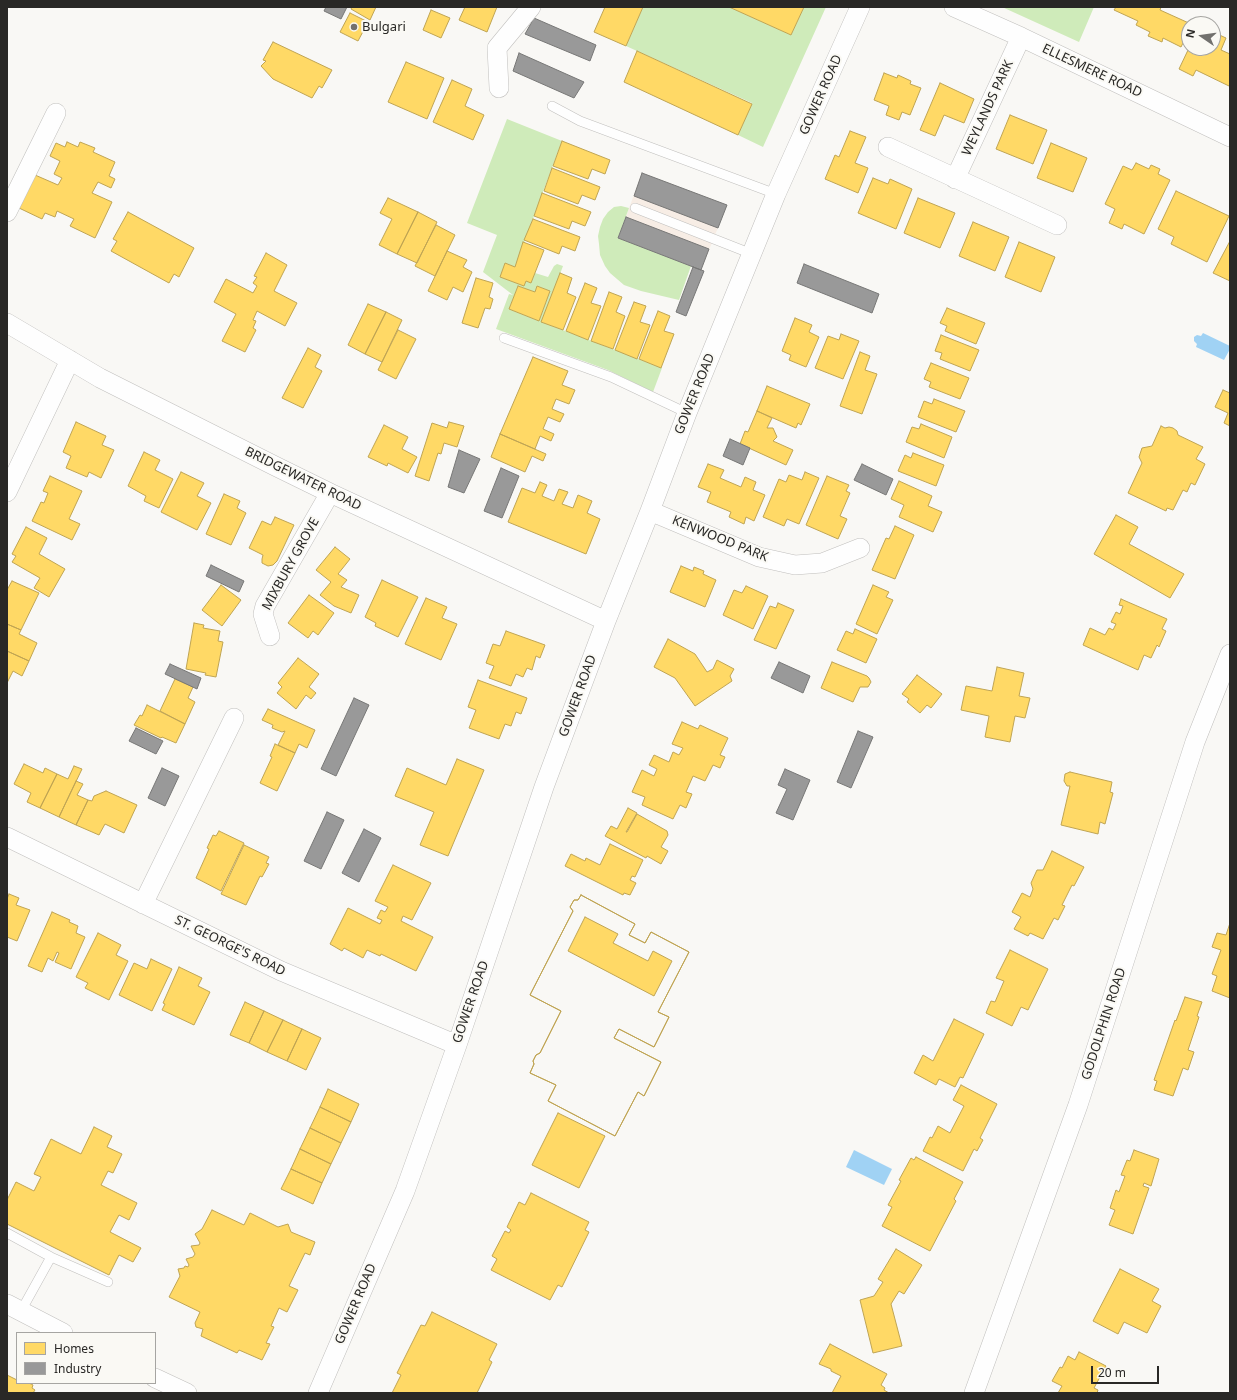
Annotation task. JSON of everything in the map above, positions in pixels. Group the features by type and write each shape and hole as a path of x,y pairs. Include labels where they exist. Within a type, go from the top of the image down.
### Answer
{"street":[{"path":"499,88 497,48 531,7"},
{"name":"GOWER ROAD","path":"318,1393 345,1327 405,1191 457,1046 544,787 687,413 776,194 860,7"},
{"name":"ELLESMERE ROAD","path":"954,7 1230,137"},
{"name":"WEYLANDS PARK","path":"955,179 1020,37"},
{"path":"7,212 56,113"},
{"path":"888,147 1057,225"},
{"name":"BRIDGEWATER ROAD","path":"7,323 100,378 330,493 606,622"},
{"path":"7,492 70,360"},
{"name":"MIXBURY GROVE","path":"270,636 263,614 266,606 330,493"},
{"name":"KENWOOD PARK","path":"650,511 759,557 795,565 822,563 860,548"},
{"name":"GODOLPHIN ROAD","path":"974,1393 1078,1105 1195,742 1230,654"},
{"path":"142,904 234,718"},
{"name":"ST. GEORGE'S ROAD","path":"7,837 281,971 457,1046"},
{"path":"14,1308 61,1332"},
{"path":"156,1378 187,1393"}],"lane":[{"path":"552,106 580,121 776,194"},
{"path":"635,208 752,254"},
{"path":"504,338 611,377 687,413"},
{"path":"7,1233 51,1257 108,1282"},
{"path":"14,1308 51,1257"}],"shaded area":[{"path":"642,173 727,205 701,270 618,238"}],"green space":[{"path":"643,7 729,7 791,35 804,7 826,7 763,147 738,135 752,103 626,46"},
{"path":"1002,7 1094,7 1079,42"},
{"path":"507,119 562,141 515,267 505,263 500,277 524,286 526,281 531,283 535,273 548,277 554,266 557,264 563,266 542,322 662,368 653,392 608,370 496,329 509,294 513,295 483,272 497,235 467,223","holes":["518,286 535,292 537,286 550,291 539,321 509,309"]},
{"path":"621,206 629,208 618,238 691,266 679,300 641,291 624,285 610,273 605,266 600,255 598,236 600,227 608,212 614,207"}],"water":[{"path":"1203,333 1230,346 1224,360 1196,347 1197,344 1194,341 1194,337 1197,335 1201,336"},
{"path":"854,1150 892,1169 884,1185 846,1167"}],"building: Homes":[{"path":"352,7 376,7 370,20 351,9"},
{"path":"465,7 497,7 487,32 459,20"},
{"path":"605,7 643,7 626,46 594,32"},
{"path":"729,7 804,7 791,35"},
{"path":"1116,7 1161,7 1160,10 1181,19 1181,47 1163,38 1162,42 1148,36 1150,32 1136,25 1138,21 1114,10"},
{"path":"431,10 450,18 441,38 423,30"},
{"name":"Bulgari","path":"350,13 368,22 358,41 340,32"},
{"path":"1221,36 1226,38 1221,50"},
{"path":"273,42 332,70 322,88 319,86 312,98 273,79 261,66 266,61 263,60"},
{"path":"1221,50 1230,54 1230,84 1229,86 1196,70 1193,76 1179,69 1185,56 1221,56"},
{"path":"637,51 752,104 738,135 624,82"},
{"path":"406,62 444,78 427,119 388,102"},
{"path":"884,73 897,78 898,75 911,81 910,84 921,88 910,115 902,112 899,120 886,115 889,106 874,100"},
{"path":"452,80 472,89 465,106 484,115 473,140 433,122"},
{"path":"940,83 974,99 964,123 944,115 935,136 920,130"},
{"path":"1010,115 1047,130 1033,164 996,149"},
{"path":"850,131 866,137 855,163 868,168 858,193 825,179 835,155 839,157"},
{"path":"562,141 610,160 605,174 592,169 588,179 553,166"},
{"path":"67,142 78,147 80,142 95,148 93,152 115,162 109,176 115,179 111,188 98,182 92,193 112,202 95,238 70,226 74,219 57,211 55,217 45,213 42,219 19,208 35,175 58,185 62,178 54,174 60,161 50,156 56,143 65,147"},
{"path":"1051,143 1087,158 1073,192 1037,178"},
{"path":"1136,163 1149,169 1151,165 1160,169 1158,174 1170,180 1144,234 1124,224 1122,229 1109,223 1115,209 1105,204 1123,166 1132,170"},
{"path":"552,168 600,187 595,200 582,195 578,204 544,191"},
{"path":"873,178 888,184 890,179 912,189 896,229 858,213"},
{"path":"1176,191 1229,216 1207,262 1171,244 1174,237 1158,229"},
{"path":"542,193 591,212 585,226 572,221 569,229 534,216"},
{"path":"388,198 418,212 397,254 379,245 392,219 380,213"},
{"path":"918,198 955,213 940,248 904,233"},
{"path":"128,212 194,248 179,277 174,274 169,283 111,251 117,241 113,239"},
{"path":"418,212 437,222 417,263 397,254"},
{"path":"533,219 580,237 575,251 562,246 559,254 524,240"},
{"path":"973,222 1009,237 995,271 959,256"},
{"path":"436,225 455,235 435,276 415,266"},
{"path":"1230,241 1230,281 1213,273"},
{"path":"523,242 544,250 531,283 526,281 524,286 500,277 505,263 515,267"},
{"path":"1019,242 1055,257 1041,292 1005,277"},
{"path":"447,251 467,260 463,267 472,272 463,292 453,287 447,300 428,291"},
{"path":"266,253 287,265 274,291 297,303 285,326 257,311 253,320 256,321 253,328 256,330 245,352 222,341 236,314 214,302 226,279 253,293 257,286 253,283 257,277 254,276"},
{"path":"560,273 572,278 567,293 576,297 563,330 541,322"},
{"path":"476,278 493,283 489,297 493,299 490,309 485,308 478,328 462,323"},
{"path":"585,283 597,288 591,303 601,306 588,340 566,331"},
{"path":"518,286 535,292 537,286 550,291 539,321 509,309"},
{"path":"609,292 622,297 616,312 625,316 613,349 591,341"},
{"path":"634,302 646,306 640,322 650,325 637,359 615,350"},
{"path":"368,304 386,312 365,354 348,345"},
{"path":"947,308 985,323 976,344 945,331 947,326 940,323"},
{"path":"658,311 670,316 664,331 674,334 661,368 639,359"},
{"path":"386,312 402,320 382,362 365,354"},
{"path":"795,318 812,325 809,332 819,337 806,367 789,360 791,355 782,351"},
{"path":"398,330 416,339 396,379 378,370"},
{"path":"841,334 859,341 843,379 815,368 828,336 839,340"},
{"path":"941,335 979,350 970,371 940,359 942,353 935,351"},
{"path":"308,348 321,355 315,367 322,371 303,408 282,398"},
{"path":"860,352 870,356 865,370 877,374 862,414 840,406"},
{"path":"533,357 568,371 562,385 575,390 569,404 556,399 552,409 564,414 560,422 548,417 543,429 554,434 551,441 540,436 535,449 500,434"},
{"path":"931,363 969,378 960,399 929,387 931,382 924,379"},
{"path":"767,386 810,404 801,425 798,423 796,428 757,411"},
{"path":"1223,390 1230,393 1230,426 1224,423 1228,413 1215,407"},
{"path":"934,399 965,411 956,432 918,417 924,401 932,404"},
{"path":"757,411 772,418 767,428 773,428 777,437 773,441 793,450 786,465 740,444 745,431 748,432"},
{"path":"76,422 106,436 102,445 114,450 101,478 89,472 87,477 66,468 71,456 63,452"},
{"path":"449,422 464,426 457,447 444,443 441,454 438,453 429,481 415,476 432,423 447,428"},
{"path":"921,424 952,437 944,458 906,442 912,427 919,429"},
{"path":"384,425 408,437 402,449 417,457 408,473 388,463 387,466 368,457"},
{"path":"1161,426 1165,428 1173,428 1177,431 1178,435 1203,447 1196,459 1205,464 1195,485 1191,483 1187,492 1183,490 1173,510 1167,508 1166,511 1128,493 1142,463 1139,457 1142,448 1152,446"},
{"path":"500,434 546,454 543,461 532,456 525,472 491,457"},
{"path":"144,452 160,460 155,470 173,479 159,508 144,501 146,496 128,486"},
{"path":"913,453 944,465 936,486 898,471 905,455 911,458"},
{"path":"708,464 724,470 720,478 741,487 745,477 756,482 753,490 765,495 754,521 746,517 744,524 729,517 731,512 707,502 711,492 698,487"},
{"path":"181,472 204,483 197,496 211,503 197,530 161,512"},
{"path":"805,472 819,478 799,524 787,519 784,526 763,517 779,479 786,482 789,475 802,480"},
{"path":"50,476 82,491 69,519 80,524 72,540 32,521 41,502 44,503 48,493 43,491"},
{"path":"827,476 849,485 846,491 850,493 840,516 847,519 838,539 806,525"},
{"path":"899,481 932,496 928,506 942,512 933,532 899,517 904,505 891,499"},
{"path":"540,482 547,485 542,496 554,501 559,489 568,492 562,504 573,508 578,495 592,501 587,513 600,519 586,554 508,522 522,488 535,493"},
{"path":"224,494 240,501 237,508 246,513 231,545 206,534"},
{"path":"1116,515 1138,527 1129,544 1184,574 1170,598 1094,554"},
{"path":"275,517 294,525 277,561 273,565 268,566 262,563 263,555 249,548 262,521 271,525"},
{"path":"895,526 914,535 895,579 872,570 886,538 889,539"},
{"path":"26,527 47,538 39,554 65,569 49,597 34,588 40,578 12,562 16,556 12,554"},
{"path":"335,547 350,559 338,574 347,580 341,587 359,595 351,613 334,606 320,595 331,582 316,570"},
{"path":"681,566 693,571 694,567 704,571 703,574 716,580 705,607 670,592"},
{"path":"382,580 418,597 398,637 375,626 376,623 365,617"},
{"path":"12,581 39,593 21,630 7,624 7,590"},
{"path":"221,585 241,600 222,626 202,610"},
{"path":"873,585 889,592 886,597 893,600 877,634 856,624"},
{"path":"746,586 768,596 753,629 723,615 734,590 742,593"},
{"path":"309,595 334,613 318,635 313,631 308,638 288,623"},
{"path":"426,598 447,607 442,618 457,624 441,660 405,644"},
{"path":"1121,599 1167,619 1162,629 1166,631 1159,647 1157,645 1151,658 1144,655 1138,670 1083,645 1090,628 1105,635 1109,628 1113,630 1116,624 1111,622 1116,612 1120,614 1123,606 1119,605"},
{"path":"778,603 794,610 776,649 754,640 770,606 776,608"},
{"path":"194,623 204,625 203,628 220,631 218,641 223,642 216,677 205,675 206,673 186,669"},
{"path":"7,624 21,630 19,634 37,643 29,661 7,651"},
{"path":"855,629 877,639 866,663 837,650 846,631 853,634"},
{"path":"506,631 545,645 540,658 536,656 532,670 527,668 523,677 516,674 511,686 489,678 494,666 486,663 493,644 500,646"},
{"path":"668,639 695,654 707,672 713,669 717,660 734,669 730,676 732,681 695,706 675,678 654,667"},
{"path":"7,651 29,661 22,676 13,671 7,683"},
{"path":"298,658 319,674 309,687 316,693 311,699 306,695 296,709 277,693 282,687 278,683"},
{"path":"832,662 869,678 871,682 868,687 860,687 853,702 821,688"},
{"path":"997,667 1024,673 1019,696 1030,698 1025,718 1015,716 1010,742 985,737 989,716 961,710 966,686 992,691"},
{"path":"917,675 942,694 931,708 927,705 920,713 907,702 909,699 902,694"},
{"path":"175,679 193,687 188,698 195,702 185,724 160,711"},
{"path":"478,680 527,698 521,714 516,712 511,726 505,724 499,739 469,728 476,710 468,707"},
{"path":"147,705 185,724 176,743 162,737 161,738 134,725 140,715 142,716"},
{"path":"268,709 315,730 307,748 299,744 295,753 278,745 285,731 282,732 272,728 273,725 262,720"},
{"path":"682,722 698,729 700,725 728,738 720,755 725,757 720,768 713,765 705,781 693,776 686,792 692,794 686,808 680,805 673,819 642,805 645,797 632,792 642,770 654,776 657,769 649,765 654,755 669,762 673,752 679,755 683,748 672,744"},
{"path":"275,744 295,753 277,791 260,783 272,757 270,756"},
{"path":"457,759 484,770 448,856 420,845 434,812 395,796 407,768 446,785"},
{"path":"24,764 43,773 45,768 57,774 40,808 27,802 31,793 14,784"},
{"path":"74,766 82,769 59,817 40,808 57,774 68,779"},
{"path":"1070,772 1112,782 1110,792 1113,793 1105,824 1100,822 1098,834 1061,825 1070,786 1067,786 1064,781 1065,774"},
{"path":"76,781 83,784 77,795 88,800 76,825 59,817"},
{"path":"106,791 137,805 124,833 105,824 99,835 76,825 88,800 92,801 94,796"},
{"path":"628,808 637,813 626,832 637,814 667,831 668,835 661,847 668,851 661,864 647,856 646,858 605,836 611,826 617,829"},
{"path":"219,831 244,843 221,891 196,878 209,849 207,848 213,835 216,836"},
{"path":"610,844 643,860 635,877 632,876 630,880 636,883 630,895 624,893 623,895 565,866 571,854 585,861 586,858 600,865"},
{"path":"244,845 269,857 266,863 269,864 262,877 260,876 246,905 221,894"},
{"path":"1052,851 1084,867 1074,886 1072,885 1062,905 1065,906 1058,920 1054,918 1043,939 1030,933 1028,936 1014,929 1021,917 1012,912 1022,893 1030,897 1033,889 1031,883 1037,870 1043,870"},
{"path":"393,865 431,883 412,920 403,916 401,921 433,937 416,971 381,954 380,956 367,950 363,958 344,948 342,951 330,944 348,908 380,924 382,920 377,918 381,910 385,912 388,907 375,901"},
{"path":"9,894 19,898 16,905 30,910 17,941 7,937 7,899"},
{"path":"581,895 635,924 629,935 645,943 651,932 689,952 658,1012 669,1017 654,1047 619,1029 614,1038 661,1062 644,1096 638,1092 615,1136 548,1101 556,1085 530,1073 536,1055 540,1053 561,1011 530,995 573,911 570,907 574,900 578,900","holes":["585,917 618,934 613,943 648,961 653,951 672,961 654,996 568,951"]},
{"path":"581,895 635,924 629,935 645,943 651,932 689,952 658,1012 669,1017 654,1047 619,1029 614,1038 661,1062 644,1096 638,1092 615,1136 548,1101 556,1085 530,1073 536,1055 540,1053 561,1011 530,995 573,911 570,907 574,900 578,900"},
{"path":"52,912 70,920 69,922 78,926 76,933 85,937 71,969 55,962 59,953 57,952 53,961 48,958 42,972 28,966"},
{"path":"1230,923 1230,998 1212,991 1217,976 1212,974 1221,950 1212,947 1217,933 1226,935"},
{"path":"98,933 121,945 116,955 128,961 109,1000 85,988 88,983 76,977"},
{"path":"1010,950 1048,969 1028,1010 1021,1007 1012,1026 986,1013 991,1001 995,1002 1004,981 996,978"},
{"path":"151,959 172,969 152,1011 119,995 134,963 147,969"},
{"path":"179,967 202,978 198,986 210,992 194,1025 162,1010 165,1004 163,1003"},
{"path":"1185,997 1202,1002 1197,1016 1199,1017 1188,1050 1194,1052 1188,1070 1183,1068 1173,1096 1154,1090 1157,1081 1154,1080 1175,1020 1176,1021"},
{"path":"245,1002 264,1011 249,1043 230,1035"},
{"path":"264,1011 283,1020 267,1052 249,1043"},
{"path":"954,1019 984,1034 963,1078 960,1077 955,1087 939,1079 936,1085 914,1073 923,1055 933,1061"},
{"path":"283,1020 302,1029 287,1061 267,1052"},
{"path":"302,1029 321,1038 306,1070 287,1061"},
{"path":"961,1085 997,1104 980,1138 983,1140 977,1151 974,1149 963,1171 923,1151 930,1137 932,1138 938,1126 950,1133 964,1106 953,1100"},
{"path":"328,1089 359,1104 351,1122 320,1107"},
{"path":"320,1107 351,1122 341,1143 310,1128"},
{"path":"558,1113 605,1136 579,1188 532,1165"},
{"path":"94,1127 112,1136 107,1147 122,1154 113,1173 108,1171 101,1185 137,1203 129,1220 119,1215 110,1232 141,1248 133,1262 119,1255 109,1275 7,1224 7,1200 16,1182 34,1191 41,1177 34,1174 51,1139 81,1154"},
{"path":"310,1128 341,1143 331,1164 300,1149"},
{"path":"300,1149 331,1164 322,1183 291,1169"},
{"path":"1134,1150 1159,1159 1151,1186 1144,1183 1143,1186 1149,1188 1133,1234 1109,1225 1115,1210 1110,1208 1116,1190 1119,1192 1125,1176 1121,1175 1127,1160 1130,1161"},
{"path":"916,1157 963,1182 954,1199 956,1201 930,1251 882,1226 892,1207 888,1205 901,1181 899,1180 911,1158 914,1160"},
{"path":"291,1169 322,1183 313,1204 281,1189"},
{"path":"531,1193 589,1222 585,1230 589,1232 562,1287 558,1285 550,1300 491,1270 497,1259 492,1256 505,1231 509,1233 511,1230 507,1227 519,1202 525,1205"},
{"path":"212,1210 244,1225 250,1213 278,1227 288,1224 291,1232 315,1242 310,1255 305,1253 289,1286 298,1290 287,1312 279,1308 271,1326 274,1327 266,1343 270,1344 262,1360 239,1350 237,1353 201,1336 203,1329 196,1327 195,1323 200,1312 169,1297 180,1276 178,1269 184,1268 185,1266 188,1267 189,1265 186,1259 193,1257 195,1254 191,1246 199,1245 200,1243 195,1234 202,1229"},
{"path":"896,1249 922,1265 904,1294 899,1291 891,1304 902,1346 873,1353 860,1300 874,1296 883,1282 878,1279"},
{"path":"1120,1269 1159,1289 1152,1301 1161,1306 1147,1333 1124,1322 1118,1334 1093,1321"},
{"path":"432,1312 497,1344 489,1360 492,1362 477,1393 392,1393 401,1375 397,1373 421,1325 425,1326"},
{"path":"830,1344 887,1374 881,1385 885,1388 884,1390 889,1393 832,1393 841,1376 831,1371 831,1369 819,1364"},
{"path":"1079,1352 1106,1366 1094,1388 1098,1390 1097,1393 1058,1393 1062,1386 1052,1381 1060,1367 1062,1368 1068,1356 1075,1360"},
{"path":"7,1375 16,1380 16,1384 31,1384 33,1385 32,1388 35,1390 33,1393 7,1393"}],"building: Industry":[{"path":"326,7 347,7 341,19 324,11"},
{"path":"534,18 596,45 590,61 525,34"},
{"path":"519,53 584,82 574,98 513,71"},
{"path":"642,173 727,205 718,228 634,196"},
{"path":"626,217 709,249 701,270 618,238"},
{"path":"804,264 879,294 872,313 797,283"},
{"path":"693,267 704,271 686,316 676,312"},
{"path":"730,439 750,448 743,465 723,456"},
{"path":"459,450 480,459 464,493 448,487"},
{"path":"862,464 893,479 886,495 854,480"},
{"path":"501,468 519,476 502,518 484,511"},
{"path":"211,565 244,581 239,592 206,576"},
{"path":"779,662 810,676 803,693 771,678"},
{"path":"170,664 201,678 197,689 165,674"},
{"path":"354,698 369,705 336,776 321,769"},
{"path":"136,728 163,741 156,754 129,741"},
{"path":"858,731 873,737 851,788 837,782"},
{"path":"162,768 179,776 165,806 148,798"},
{"path":"785,769 810,780 793,820 776,813 787,789 778,785"},
{"path":"327,812 344,820 321,869 304,861"},
{"path":"364,829 381,838 359,882 342,873"}],"place":[{"name":"Bulgari","path":"354,27"}]}
